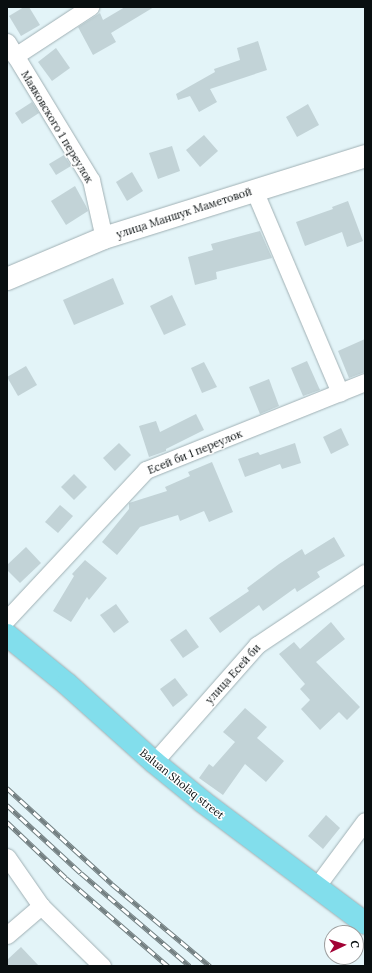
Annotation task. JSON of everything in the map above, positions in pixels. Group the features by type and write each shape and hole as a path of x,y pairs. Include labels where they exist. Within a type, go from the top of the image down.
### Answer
{"main road":[{"name":"Baluan Sholaq street","path":"7,635 67,684 154,762 203,802 365,923"}],"street":[{"path":"11,49 90,7"},
{"name":"Маяковского 1 переулок","path":"11,49 91,180 104,238"},
{"name":"улица Маншук Маметовой","path":"7,279 104,238 365,156"},
{"path":"254,190 340,393"},
{"name":"Есей би 1 переулок","path":"7,619 146,470 365,382"},
{"name":"улица Есей би","path":"154,762 258,645 365,573"},
{"path":"316,886 365,821"},
{"path":"7,857 41,906 102,966"},
{"path":"7,934 41,906"}],"building":[{"path":"24,7 29,7 40,25 21,36 9,16"},
{"path":"125,7 154,7 111,33 116,42 93,55 78,27 100,13 103,20"},
{"path":"258,41 267,70 210,89 217,102 199,112 190,96 178,100 176,94 215,72 214,69 240,60 237,48"},
{"path":"56,48 70,68 52,81 38,62"},
{"path":"32,102 39,113 22,124 15,113"},
{"path":"308,104 319,125 297,137 286,117"},
{"path":"204,135 218,151 200,167 186,150"},
{"path":"172,146 180,171 158,179 149,153"},
{"path":"64,155 71,166 56,175 49,164"},
{"path":"132,172 143,191 127,201 116,182"},
{"path":"75,186 88,211 66,225 51,201"},
{"path":"348,201 363,241 347,247 342,232 305,246 296,222 333,209 332,207"},
{"path":"260,231 272,258 216,272 217,279 195,285 188,257 213,250 211,244"},
{"path":"113,278 124,304 74,325 63,300"},
{"path":"172,295 186,325 164,335 150,306"},
{"path":"365,339 365,372 349,378 338,351"},
{"path":"307,361 320,390 303,396 291,368"},
{"path":"204,362 217,387 202,393 191,368"},
{"path":"26,366 37,385 18,396 7,377"},
{"path":"269,379 279,406 260,414 249,387"},
{"path":"196,414 204,430 166,449 166,451 149,457 139,426 156,421 160,432"},
{"path":"341,428 349,445 331,454 323,437"},
{"path":"119,443 131,455 115,471 103,458"},
{"path":"295,443 301,463 282,469 280,464 245,477 238,459 258,452 260,455"},
{"path":"212,462 233,512 209,522 204,511 180,521 178,515 140,527 117,555 102,542 129,509 129,503 167,491 165,487 190,476 188,472"},
{"path":"74,474 87,487 74,500 61,487"},
{"path":"60,505 73,516 58,533 45,522"},
{"path":"334,537 345,556 317,572 320,577 297,592 295,588 263,611 259,605 220,633 209,618 249,591 247,588 302,549 305,555"},
{"path":"26,547 41,563 20,583 7,570 7,565"},
{"path":"85,560 107,578 89,600 87,597 71,622 53,611 74,576 72,574"},
{"path":"116,604 129,622 114,633 100,615"},
{"path":"331,622 345,639 316,662 360,707 347,720 339,712 320,730 301,709 310,700 300,689 305,684 279,654 294,642 300,649"},
{"path":"186,629 199,647 183,658 170,640"},
{"path":"175,678 188,695 173,707 160,689"},
{"path":"245,708 267,727 257,738 284,761 266,782 245,764 223,795 199,778 209,764 213,767 235,742 223,732"},
{"path":"326,815 340,828 323,849 308,836"},
{"path":"21,947 39,966 7,966 7,960"}],"railway":[{"path":"7,788 112,884 210,966"},
{"path":"7,805 81,873 190,966"},
{"path":"7,822 66,878 168,966"}]}
